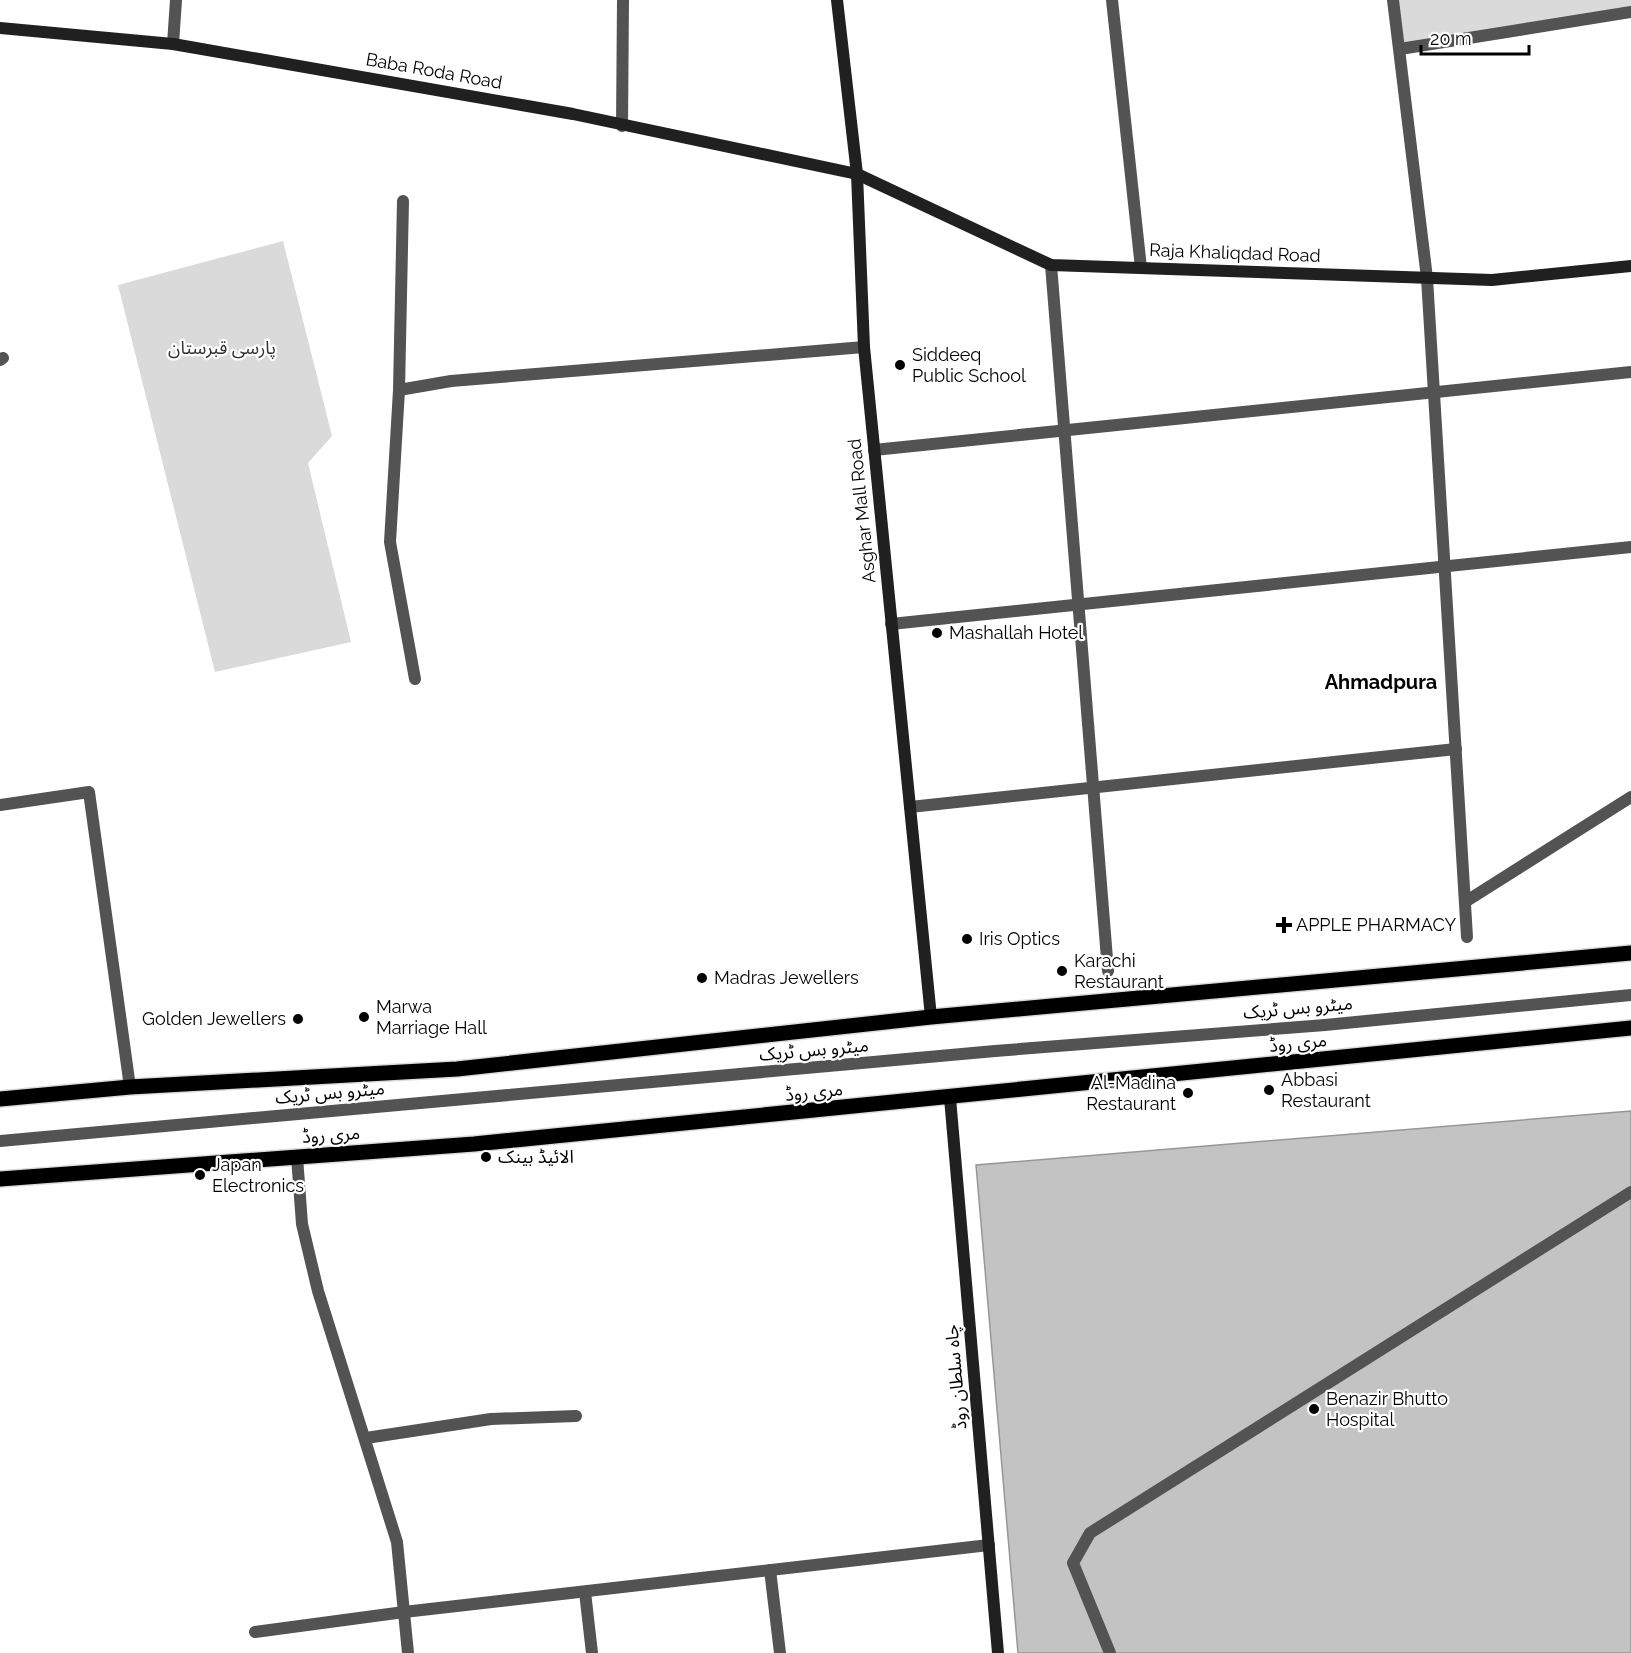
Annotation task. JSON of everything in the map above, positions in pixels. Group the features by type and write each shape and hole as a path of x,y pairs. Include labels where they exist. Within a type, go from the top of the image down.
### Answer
{"main road":[{"path":"0,1099 130,1087 457,1069 931,1017 1631,953"},
{"name":"مری روڈ","path":"0,1179 474,1144 1631,1028"}],"street":[{"path":"173,44 176,0"},
{"path":"622,126 623,0"},
{"name":"Asghar Mall Road","path":"837,0 857,174 864,347 931,1017"},
{"path":"1112,0 1141,268"},
{"path":"1393,0 1427,278 1467,937"},
{"path":"1400,49 1631,12"},
{"name":"Baba Roda Road","path":"0,28 173,44 573,114 857,174"},
{"name":"Raja Khaliqdad Road","path":"857,174 1051,265 1492,280 1631,266"},
{"path":"403,201 399,390 390,542 415,679"},
{"path":"1051,265 1108,971"},
{"path":"399,390 451,381 864,347"},
{"path":"874,450 1631,372"},
{"path":"891,624 1631,547"},
{"path":"910,807 1456,750"},
{"path":"0,805 89,792 130,1087"},
{"path":"1465,902 1631,796"},
{"name":"میٹرو بس ٹریک","path":"0,1141 1631,995"},
{"name":"چاہ سلطان روڈ","path":"950,1098 998,1653"},
{"path":"297,1157 302,1224 318,1291 397,1542 408,1653"},
{"path":"1110,1653 1073,1563 1090,1533 1631,1192"},
{"path":"366,1438 490,1419 576,1416"},
{"path":"255,1632 404,1612 988,1545"},
{"path":"770,1570 780,1653"},
{"path":"585,1592 592,1653"}],"green space":[{"path":"1393,0 1631,0 1631,12 1400,49"},
{"name":"پارسی قبرستان","path":"283,241 332,436 308,463 351,642 215,672 118,285"}],"building":[{"name":"Benazir Bhutto Hospital","path":"1631,1111 1631,1653 1018,1653 976,1165"}],"place":[{"name":"Siddeeq Public School","path":"900,365"},
{"name":"Mashallah Hotel","path":"937,633"},
{"name":"APPLE PHARMACY","path":"1284,925"},
{"name":"Iris Optics","path":"967,939"},
{"name":"Karachi Restaurant","path":"1062,971"},
{"name":"Madras Jewellers","path":"702,978"},
{"name":"Marwa Marriage Hall","path":"364,1017"},
{"name":"Golden Jewellers","path":"298,1019"},
{"name":"Abbasi Restaurant","path":"1269,1090"},
{"name":"Al-Madina Restaurant","path":"1188,1093"},
{"name":"الائیڈ بینک","path":"486,1157"},
{"name":"Japan Electronics","path":"200,1175"},
{"name":"Benazir Bhutto Hospital","path":"1314,1409"}],"district":[{"name":"Ahmadpura","path":"1381,682"}]}
